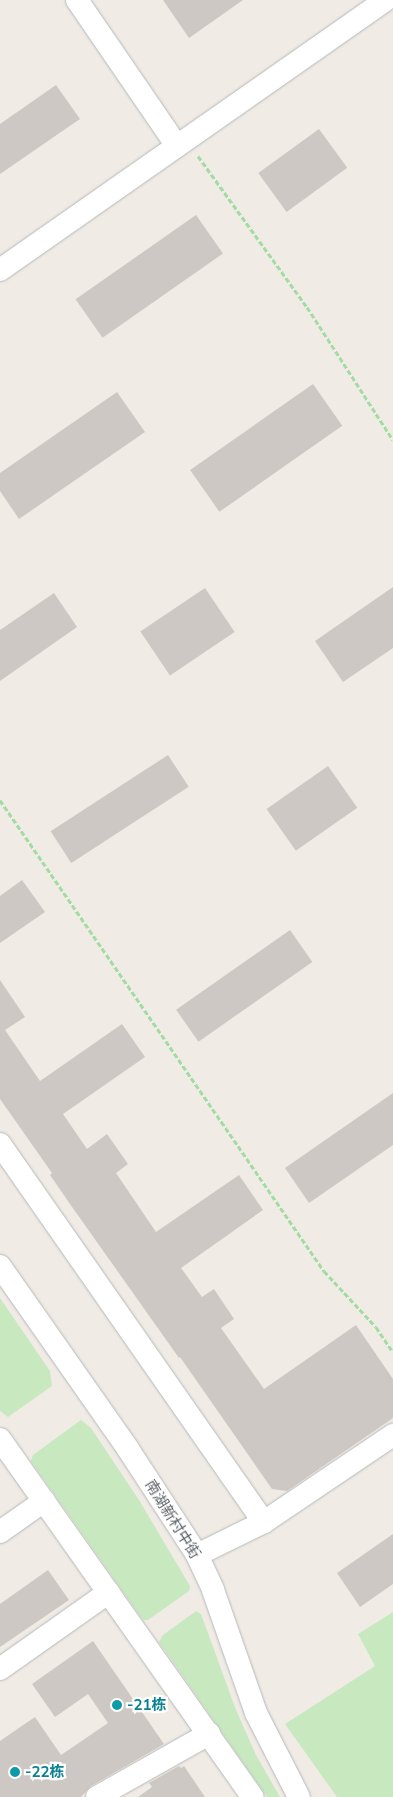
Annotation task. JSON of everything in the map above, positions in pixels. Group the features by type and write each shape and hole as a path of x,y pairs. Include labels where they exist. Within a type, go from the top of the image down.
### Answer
{"street":[{"path":"77,0 182,143"},
{"path":"0,270 385,0"},
{"path":"0,1144 264,1522"},
{"name":"南湖新村中街","path":"0,1266 128,1449 197,1555 213,1590 256,1713 299,1797"},
{"path":"197,1555 264,1522 393,1436"},
{"path":"0,1439 209,1734 243,1794"},
{"path":"0,1532 44,1501"},
{"path":"0,1669 108,1592"},
{"path":"97,1797 209,1734"}],"path":[{"path":"182,143 307,307 393,440"},
{"path":"0,800 324,1271 376,1327 393,1352"}],"green space":[{"path":"0,1298 50,1371 52,1386 8,1417 0,1411"},
{"path":"81,1420 91,1428 139,1500 190,1586 189,1591 148,1620 143,1620 31,1461 33,1455"},
{"path":"196,1611 201,1614 236,1710 256,1755 280,1797 267,1797 159,1642 163,1635"},
{"path":"393,1612 393,1797 337,1797 285,1724 375,1666 358,1634"}],"building":[{"path":"163,0 243,0 189,38"},
{"path":"56,85 80,119 0,174 0,124"},
{"path":"319,129 347,168 287,212 258,173"},
{"path":"196,215 223,254 103,338 76,299"},
{"path":"313,384 342,426 219,512 190,470"},
{"path":"117,392 145,432 19,519 0,491 0,473"},
{"path":"393,587 393,648 343,682 315,641"},
{"path":"205,588 235,632 170,676 140,632"},
{"path":"54,593 77,627 0,681 0,630"},
{"path":"168,755 189,787 71,863 51,831"},
{"path":"328,766 357,808 296,851 267,809"},
{"path":"22,880 45,912 0,943 0,896"},
{"path":"290,930 312,962 199,1042 176,1010"},
{"path":"0,980 25,1017 5,1030 40,1081 122,1024 145,1057 63,1114 87,1149 107,1134 128,1164 116,1173 156,1232 239,1175 263,1210 181,1268 202,1297 214,1289 234,1319 221,1328 264,1389 356,1325 393,1379 393,1418 287,1491 272,1489 70,1204 50,1175 52,1173 0,1099"},
{"path":"393,1093 393,1145 309,1203 285,1168"},
{"path":"393,1534 393,1584 360,1607 337,1573"},
{"path":"48,1570 69,1600 0,1647 0,1604"},
{"path":"93,1641 164,1744 91,1786 81,1797 0,1797 0,1741 35,1717 61,1755 108,1723 88,1694 55,1717 32,1684"},
{"path":"179,1766 181,1768 184,1766 205,1797 138,1797 152,1787 149,1783"}],"place":[{"name":"-21栋","path":"117,1705"},
{"name":"-22栋","path":"15,1772"}]}
